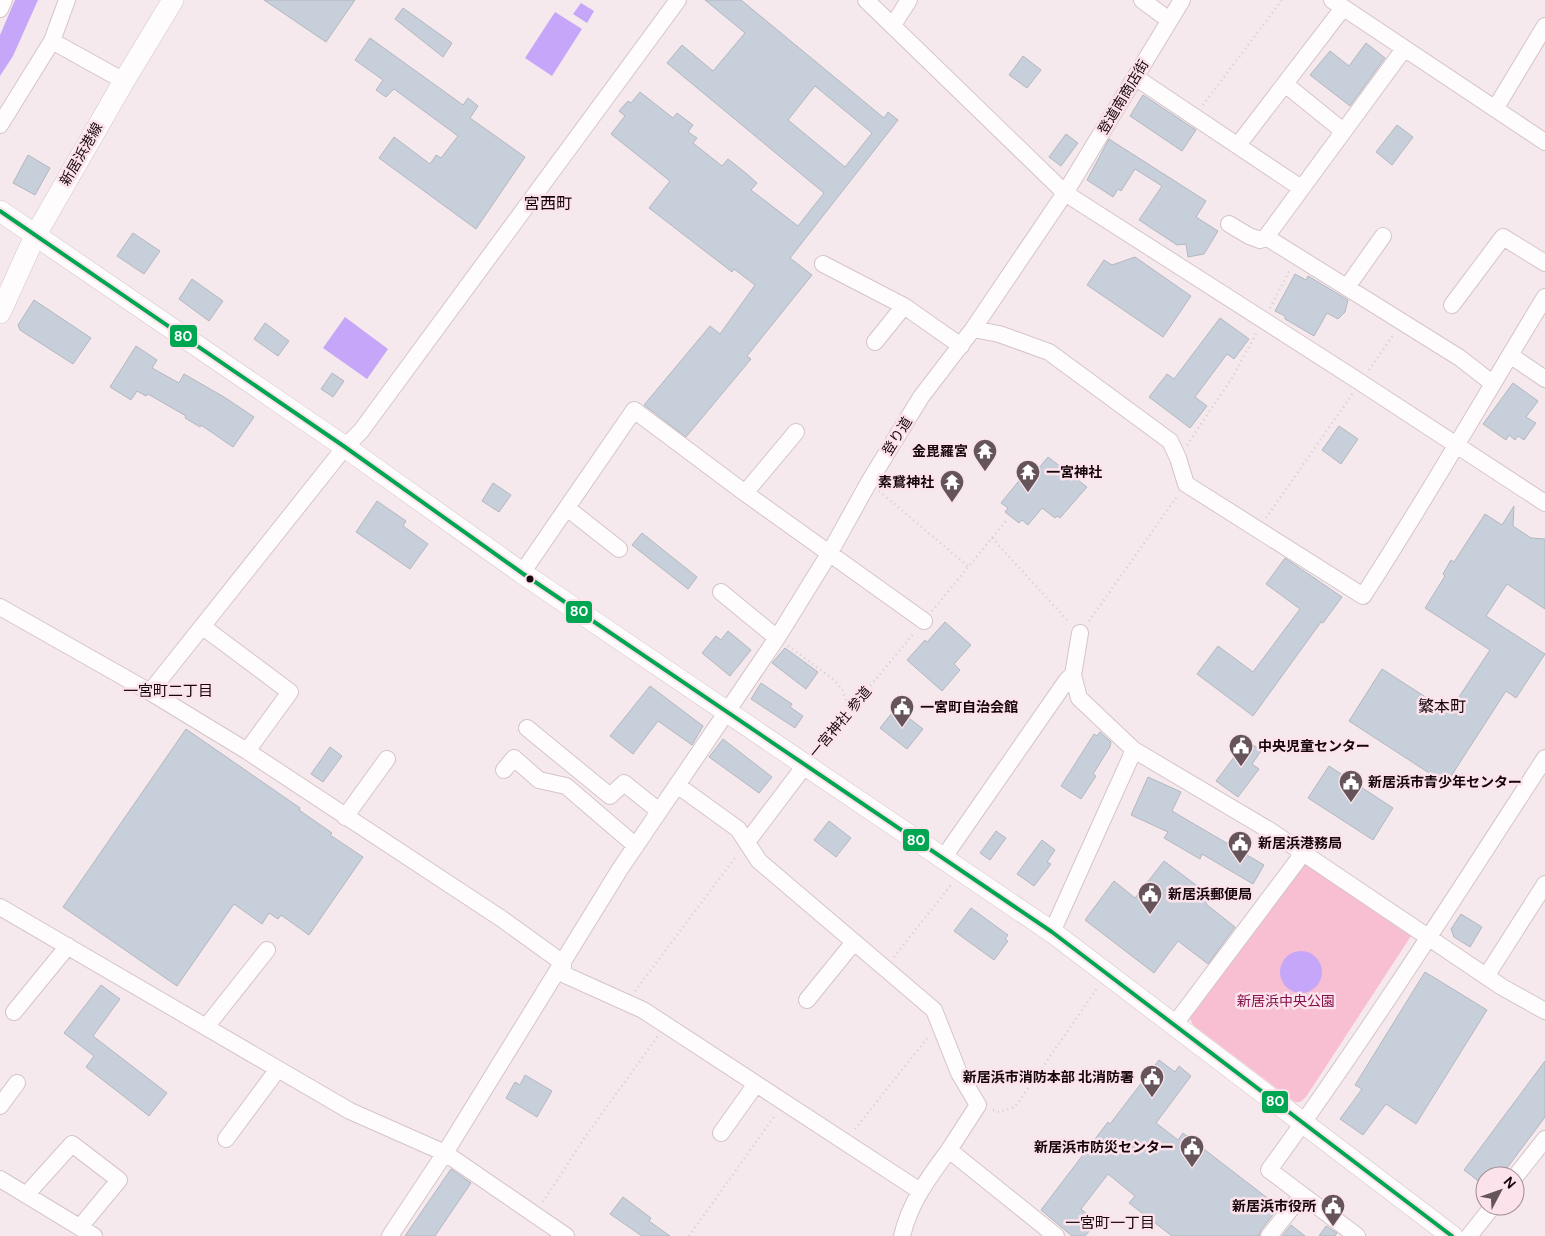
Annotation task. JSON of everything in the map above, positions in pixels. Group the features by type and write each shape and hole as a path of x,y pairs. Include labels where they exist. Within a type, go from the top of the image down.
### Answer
{"main road":[{"name":"新居浜港線","path":"0,313 35,236 173,0"},
{"path":"0,210 35,236 345,447 522,573 944,856 1052,932 1452,1236"}],"street":[{"path":"0,9 4,0"},
{"path":"0,125 52,41 67,0"},
{"path":"150,692 345,447 361,431 678,0"},
{"path":"866,0 1065,193 1545,503"},
{"path":"892,25 909,0"},
{"path":"1142,0 1169,20"},
{"name":"登道南商店街","path":"1065,193 1182,0"},
{"path":"1238,145 1285,84 1338,4 1545,142"},
{"path":"1495,108 1545,26"},
{"path":"52,41 124,81"},
{"path":"1229,224 1248,236 1260,240 1266,237 1404,48"},
{"path":"1135,77 1301,188"},
{"path":"1285,84 1344,131"},
{"name":"登り道","path":"390,1236 636,846 777,638 829,554 868,482 922,397 973,329 1065,193"},
{"path":"1347,287 1383,236"},
{"path":"1266,237 1460,358 1492,383"},
{"path":"1452,305 1503,237 1545,263"},
{"path":"823,264 904,306 961,346"},
{"path":"973,329 1000,334 1049,352 1170,441 1178,458 1186,484 1363,596 1410,524 1492,383 1545,297"},
{"path":"875,342 904,306"},
{"path":"1510,356 1545,379"},
{"path":"522,573 634,410 745,493 924,621"},
{"path":"745,493 796,432"},
{"path":"567,508 619,549"},
{"path":"721,592 777,638"},
{"path":"0,607 150,692 247,751 502,919 563,963 563,974 627,1001 666,1024 920,1191"},
{"path":"203,627 290,692 247,751"},
{"path":"1080,633 1073,675 1079,698 1134,750 1304,852 1502,986 1543,1005"},
{"path":"944,856 1066,680 1073,675"},
{"path":"527,728 610,796 624,783 660,811"},
{"path":"1052,932 1134,750"},
{"path":"504,770 514,758 539,780 566,786 636,846"},
{"path":"1357,1236 1269,1170 1304,1123 1545,758"},
{"path":"345,817 387,759"},
{"name":"一宮神社 参道","path":"747,842 806,764"},
{"path":"677,785 738,829 759,861 934,1010 960,1073 978,1105 920,1191 906,1218 902,1236"},
{"path":"1174,1025 1304,852"},
{"path":"1488,975 1545,884"},
{"path":"0,907 350,1111 444,1153 566,1236"},
{"path":"807,1000 854,942"},
{"path":"14,1012 68,946"},
{"path":"206,1027 267,950"},
{"path":"226,1139 278,1070"},
{"path":"0,1106 17,1083"},
{"path":"721,1133 756,1084"},
{"path":"1524,1166 1545,1139"},
{"path":"26,1195 72,1144 119,1180 80,1227"},
{"path":"949,1150 1056,1236"},
{"path":"0,1179 94,1236"},
{"path":"1269,1236 1302,1195"},
{"path":"1469,1236 1485,1216"}],"path":[{"path":"1195,117 1282,0"},
{"path":"1178,458 1232,378 1297,256"},
{"path":"1258,529 1402,322"},
{"path":"868,482 969,567"},
{"path":"992,538 1080,633 1186,484"},
{"name":"一宮神社 参道","path":"806,764 1006,521"},
{"path":"777,638 833,680 842,689 850,711"},
{"path":"627,1001 747,842"},
{"path":"885,968 963,870"},
{"path":"978,1105 999,1112 1015,1107 1108,974"},
{"path":"845,1142 939,1023"},
{"path":"535,1214 585,1137 666,1024"},
{"path":"689,1236 784,1102"}],"green space":[{"name":"新居浜中央公園","path":"1305,862 1410,928 1411,936 1306,1097 1300,1102 1295,1102 1193,1025 1189,1016"}],"shaded area":[{"path":"15,0 38,0 13,56 0,76 0,35"},
{"path":"581,3 594,11 587,23 573,14"},
{"path":"555,12 582,29 552,76 525,58"},
{"path":"345,317 388,349 367,379 323,348"},
{"path":"1301,951 1316,957 1322,972 1316,987 1301,993 1286,987 1280,972 1286,957"}],"building":[{"path":"264,0 355,0 326,42"},
{"path":"705,0 741,0 884,118 888,112 898,120 790,258 812,275 747,356 751,359 686,437 644,405 710,326 720,334 755,285 734,269 732,272 649,208 670,181 611,134 625,116 619,111 628,101 631,103 640,92 673,118 677,113 693,125 688,132 697,138 693,143 722,166 728,159 747,174 757,183 751,190 798,226 824,193 667,63 682,45 713,71 745,33","holes":["815,86 872,133 845,167 788,120"]},
{"path":"403,8 452,43 443,57 395,19"},
{"path":"370,38 463,105 468,98 478,106 470,118 525,157 476,229 379,158 394,137 430,164 436,155 441,158 458,136 394,89 386,97 376,90 383,80 355,60"},
{"path":"1366,43 1385,58 1350,106 1310,75 1330,51 1349,66"},
{"path":"1023,56 1041,70 1027,88 1009,75"},
{"path":"1143,95 1196,130 1182,151 1130,116"},
{"path":"1397,125 1413,137 1392,165 1376,152"},
{"path":"1066,134 1078,143 1061,166 1049,157"},
{"path":"1109,139 1206,201 1196,217 1218,231 1204,254 1188,257 1186,244 1177,245 1139,220 1162,186 1135,169 1121,191 1118,189 1113,197 1087,180"},
{"path":"28,155 50,168 35,195 13,183"},
{"path":"133,233 160,251 144,274 117,256"},
{"path":"1135,257 1191,296 1163,337 1087,285 1104,260 1112,265"},
{"path":"1295,274 1306,280 1308,276 1348,300 1345,312 1338,319 1327,313 1314,336 1275,311"},
{"path":"192,279 223,301 209,321 179,299"},
{"path":"34,300 91,338 73,364 20,330 18,325"},
{"path":"1220,318 1249,339 1234,359 1227,354 1195,397 1207,406 1190,428 1149,397 1167,374 1174,379"},
{"path":"265,323 289,341 278,356 254,339"},
{"path":"136,346 157,360 152,368 179,383 184,374 254,417 233,447 201,425 200,427 185,418 186,416 148,394 146,396 137,391 131,400 110,387"},
{"path":"332,373 344,381 333,397 321,389"},
{"path":"1513,383 1538,401 1526,417 1536,423 1524,440 1518,436 1515,440 1509,435 1506,440 1483,424"},
{"path":"1339,426 1358,439 1341,464 1322,450"},
{"path":"1048,457 1087,487 1060,518 1057,516 1055,518 1042,508 1028,525 1022,520 1019,523 1005,512 1008,508 1001,503 1022,477 1028,481"},
{"path":"493,483 511,495 499,512 482,501"},
{"path":"377,501 406,521 403,526 428,544 410,569 356,532"},
{"path":"1514,506 1513,526 1531,538 1545,539 1545,609 1507,584 1486,616 1545,654 1516,698 1506,691 1446,784 1349,721 1382,669 1449,712 1490,650 1425,608 1445,576 1443,574 1451,560 1454,562 1485,514 1502,525"},
{"path":"642,533 697,577 688,589 632,545"},
{"path":"1285,558 1342,597 1323,623 1321,622 1253,716 1197,674 1218,646 1253,672 1300,609 1266,584"},
{"path":"945,622 971,645 954,664 960,670 942,691 907,660"},
{"path":"728,631 751,650 730,676 702,653 716,636 721,640"},
{"path":"785,648 818,672 806,689 772,663"},
{"path":"761,683 792,704 790,707 803,716 795,728 751,699"},
{"path":"650,686 703,726 692,745 658,721 633,754 610,736"},
{"name":"一宮町自治会館","path":"896,708 923,729 907,749 880,728"},
{"path":"186,729 300,808 299,810 332,833 330,835 363,857 309,935 281,915 278,919 269,913 262,924 234,904 177,986 63,907"},
{"path":"1100,732 1111,742 1110,747 1093,774 1096,776 1081,799 1061,786 1094,734 1097,736"},
{"path":"723,739 772,777 759,793 709,757"},
{"name":"中央児童センター","path":"1247,740 1261,751 1252,764 1259,769 1238,797 1216,781"},
{"path":"330,747 342,756 323,782 311,774"},
{"name":"新居浜市青少年センター","path":"1329,766 1393,808 1373,840 1308,798"},
{"path":"1148,777 1181,792 1172,811 1264,865 1253,884 1202,854 1200,859 1164,838 1168,832 1131,815"},
{"path":"829,821 851,838 836,857 814,840"},
{"path":"996,831 1006,838 990,860 980,853"},
{"path":"1042,840 1055,850 1047,862 1051,864 1034,886 1017,874"},
{"path":"1164,861 1212,897 1206,904 1235,927 1208,964 1178,941 1154,973 1085,920 1114,881 1135,898"},
{"path":"971,908 1008,935 1005,939 1008,941 994,960 954,931"},
{"path":"1461,914 1482,927 1470,947 1454,937 1451,929"},
{"path":"1425,972 1487,1010 1416,1124 1386,1104 1363,1135 1340,1119 1362,1089 1355,1085"},
{"path":"101,985 120,999 93,1036 167,1093 149,1116 86,1067 94,1056 64,1033"},
{"path":"1159,1060 1175,1072 1179,1066 1191,1076 1156,1123 1178,1140 1183,1133 1279,1207 1261,1230 1259,1236 1172,1236 1129,1203 1135,1196 1108,1174 1081,1209 1097,1222 1085,1236 1072,1236 1041,1210 1108,1122 1110,1124"},
{"path":"1545,1061 1545,1117 1508,1166 1475,1166 1475,1178 1464,1170"},
{"path":"525,1075 552,1091 537,1117 506,1098 515,1082 520,1085"},
{"path":"451,1169 471,1183 435,1236 405,1236"},
{"path":"623,1197 651,1218 649,1221 670,1236 642,1236 610,1214"},
{"name":"新居浜市役所","path":"1291,1225 1305,1236 1282,1236"},
{"path":"1326,1226 1337,1233 1335,1236 1319,1236"}],"transit line":[{"name":"80","path":"0,211 345,447 522,573 1052,932 1452,1236"}],"place":[{"name":"金毘羅宮","path":"985,472"},
{"name":"一宮神社","path":"1028,493"},
{"name":"素鵞神社","path":"952,503"},
{"name":"一宮町自治会館","path":"902,728"},
{"name":"中央児童センター","path":"1241,767"},
{"name":"新居浜市青少年センター","path":"1351,803"},
{"name":"新居浜港務局","path":"1240,864"},
{"name":"新居浜郵便局","path":"1150,915"},
{"name":"新居浜市消防本部 北消防署","path":"1152,1098"},
{"name":"新居浜市防災センター","path":"1192,1168"},
{"name":"新居浜市役所","path":"1333,1227"}],"district":[{"name":"宮西町","path":"548,203"},
{"name":"一宮町二丁目","path":"168,691"},
{"name":"繁本町","path":"1442,706"},
{"name":"一宮町一丁目","path":"1110,1223"}]}
